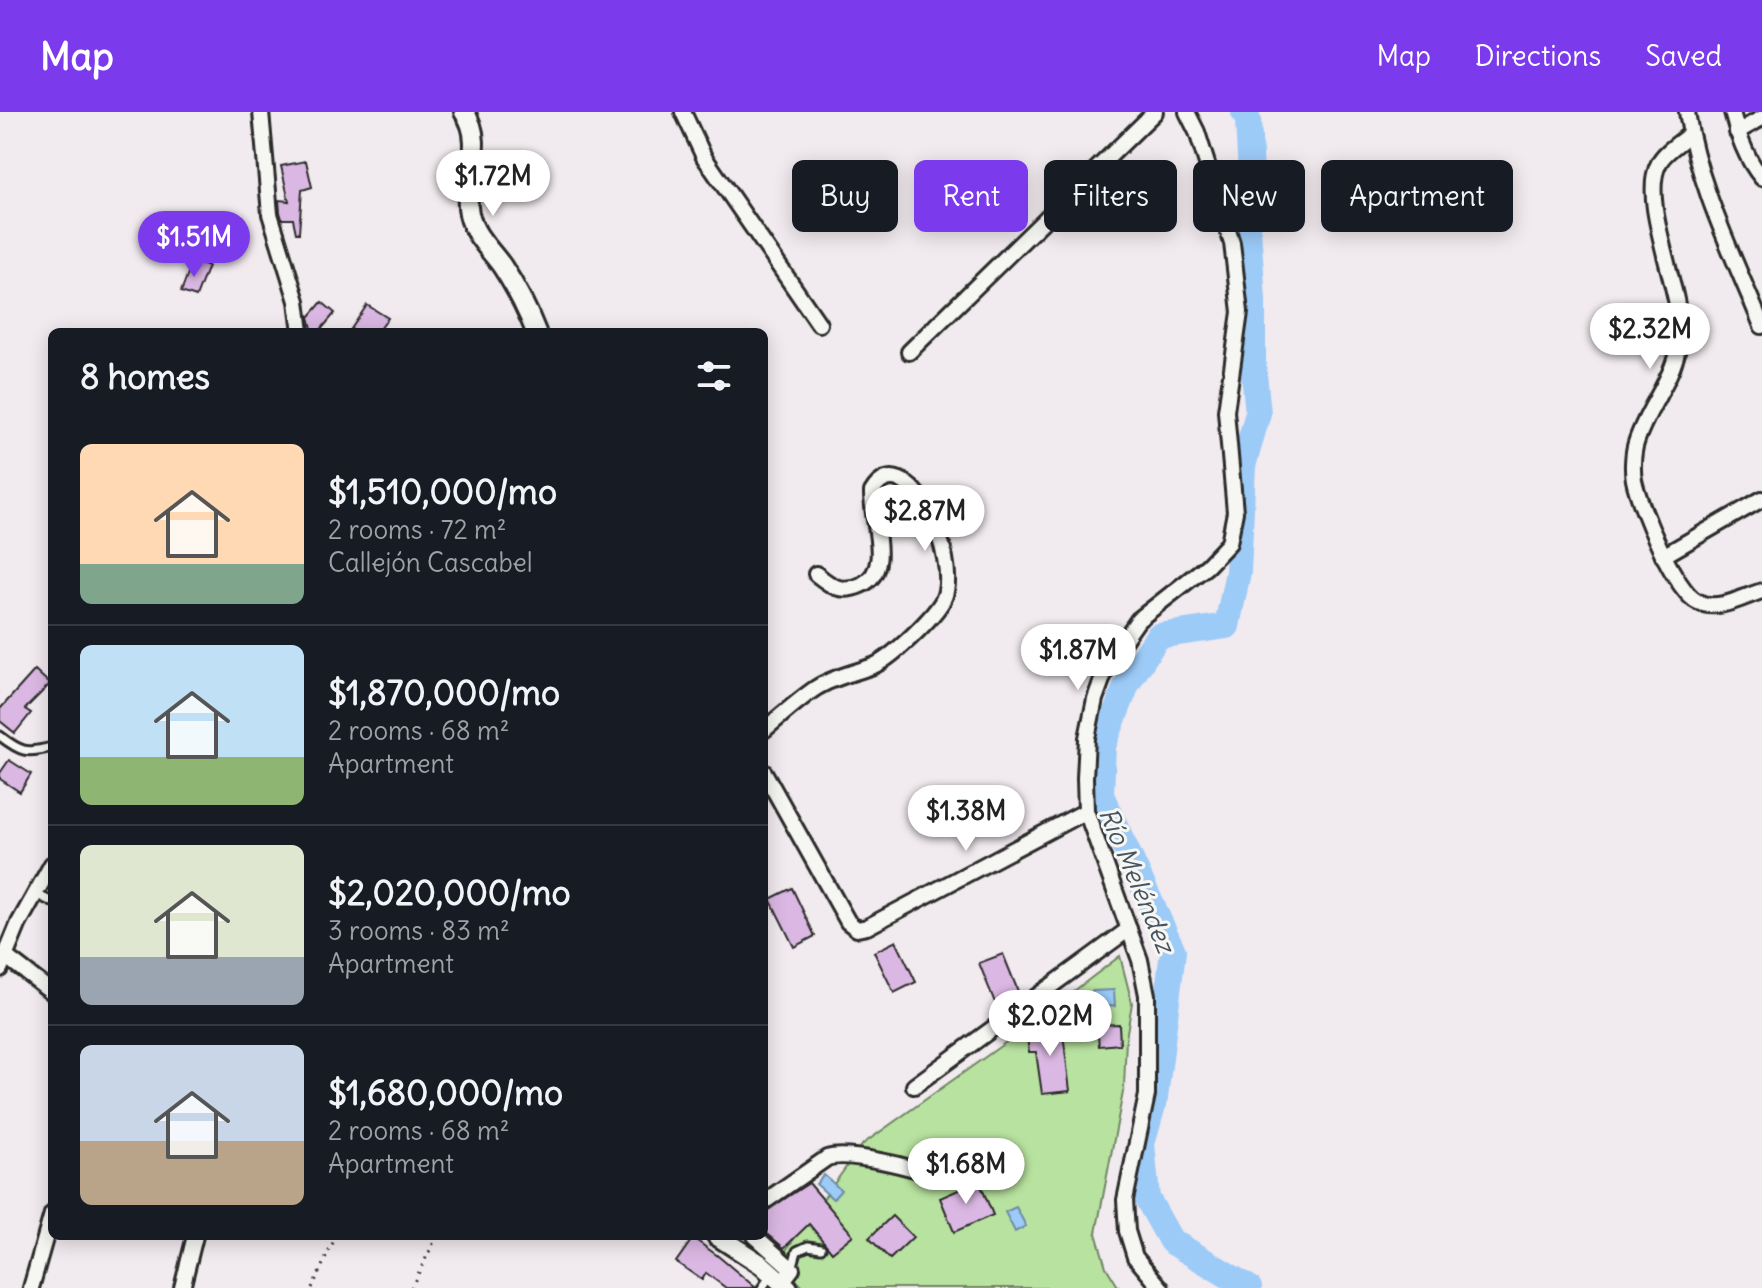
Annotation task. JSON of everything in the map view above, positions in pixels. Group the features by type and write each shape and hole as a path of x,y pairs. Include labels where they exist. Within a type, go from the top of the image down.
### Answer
{"street":[{"path":"261,112 270,214 297,301 302,328"},
{"path":"464,112 469,119 475,148 468,192 469,213 476,234 502,266 534,328"},
{"path":"683,112 704,157 819,324"},
{"path":"909,352 1155,112"},
{"path":"1161,1288 1135,1257 1127,1231 1125,1200 1147,1095 1147,995 1140,960 1086,811 1087,738 1095,699 1108,663 1138,620 1207,566 1229,543 1235,512 1226,411 1240,312 1232,243 1197,132 1187,112"},
{"path":"1687,112 1690,134 1713,203 1762,326"},
{"path":"1732,112 1753,168 1762,178"},
{"path":"1737,132 1762,118"},
{"path":"1690,134 1659,161 1653,184 1656,212 1680,312 1680,342 1670,373 1635,444 1633,478 1663,556 1683,590 1697,602 1716,606 1762,591"},
{"path":"768,727 828,681 877,665 895,653 942,602 949,581 947,557 931,515 911,487 901,480 889,478 877,483 872,492 879,561 877,573 870,581 851,590 833,587 816,574"},
{"path":"1663,556 1762,499"},
{"path":"768,779 848,922 857,929 867,927 1086,811"},
{"path":"48,872 3,962 48,990"},
{"path":"914,1086 1129,929"},
{"path":"768,1199 827,1158 837,1155 861,1157 934,1176"},
{"path":"31,1288 48,1228"},
{"path":"182,1288 194,1240"},
{"path":"723,1240 779,1280"},
{"path":"757,1240 779,1280"}],"lane":[{"path":"0,736 17,748 31,752 48,748"},
{"path":"36,894 48,900"},
{"path":"779,1280 797,1251 808,1246 821,1248"}],"path":[{"path":"312,1288 334,1240"},
{"path":"411,1288 434,1242"}],"green space":[{"path":"1120,956 1132,1003 1126,1038 1124,1087 1096,1233 1106,1267 1119,1288 804,1288 778,1261 863,1144 1019,1033"}],"water":[{"path":"1114,990 1115,1006 1093,1007 1092,991"},
{"path":"824,1175 841,1190 833,1199 816,1184"},
{"path":"1016,1207 1026,1226 1015,1232 1005,1212"}],"building":[{"path":"306,161 312,187 302,190 299,233 296,233 293,219 282,219 280,212 279,200 289,201 281,166"},
{"path":"193,260 208,266 196,297 181,292"},
{"path":"322,302 335,313 322,328 312,328 309,317"},
{"path":"367,305 388,318 381,328 352,328"},
{"path":"35,670 48,682 48,686 25,709 31,713 15,733 0,721 0,709"},
{"path":"9,760 31,774 20,792 0,779 0,773"},
{"path":"792,888 815,936 794,947 770,899"},
{"path":"896,941 916,982 894,993 874,952"},
{"path":"1003,954 1020,996 998,1010 979,963"},
{"path":"1119,1024 1120,1044 1099,1046 1097,1025"},
{"path":"1062,1025 1070,1091 1042,1094 1036,1052 1029,1052 1026,1030"},
{"path":"979,1181 993,1215 954,1232 940,1198"},
{"path":"809,1183 853,1235 832,1252 809,1224 784,1248 768,1234 768,1209"},
{"path":"892,1216 913,1237 890,1259 869,1238"},
{"path":"692,1240 696,1240 756,1288 726,1288 706,1273 702,1280 676,1262"}],"waterway":[{"name":"Río Meléndez","path":"1244,112 1248,120 1251,174 1248,230 1258,413 1243,466 1238,572 1227,626 1158,636 1127,684 1103,746 1101,795 1173,951 1155,1098 1142,1144 1147,1198 1171,1241 1249,1288"}]}
